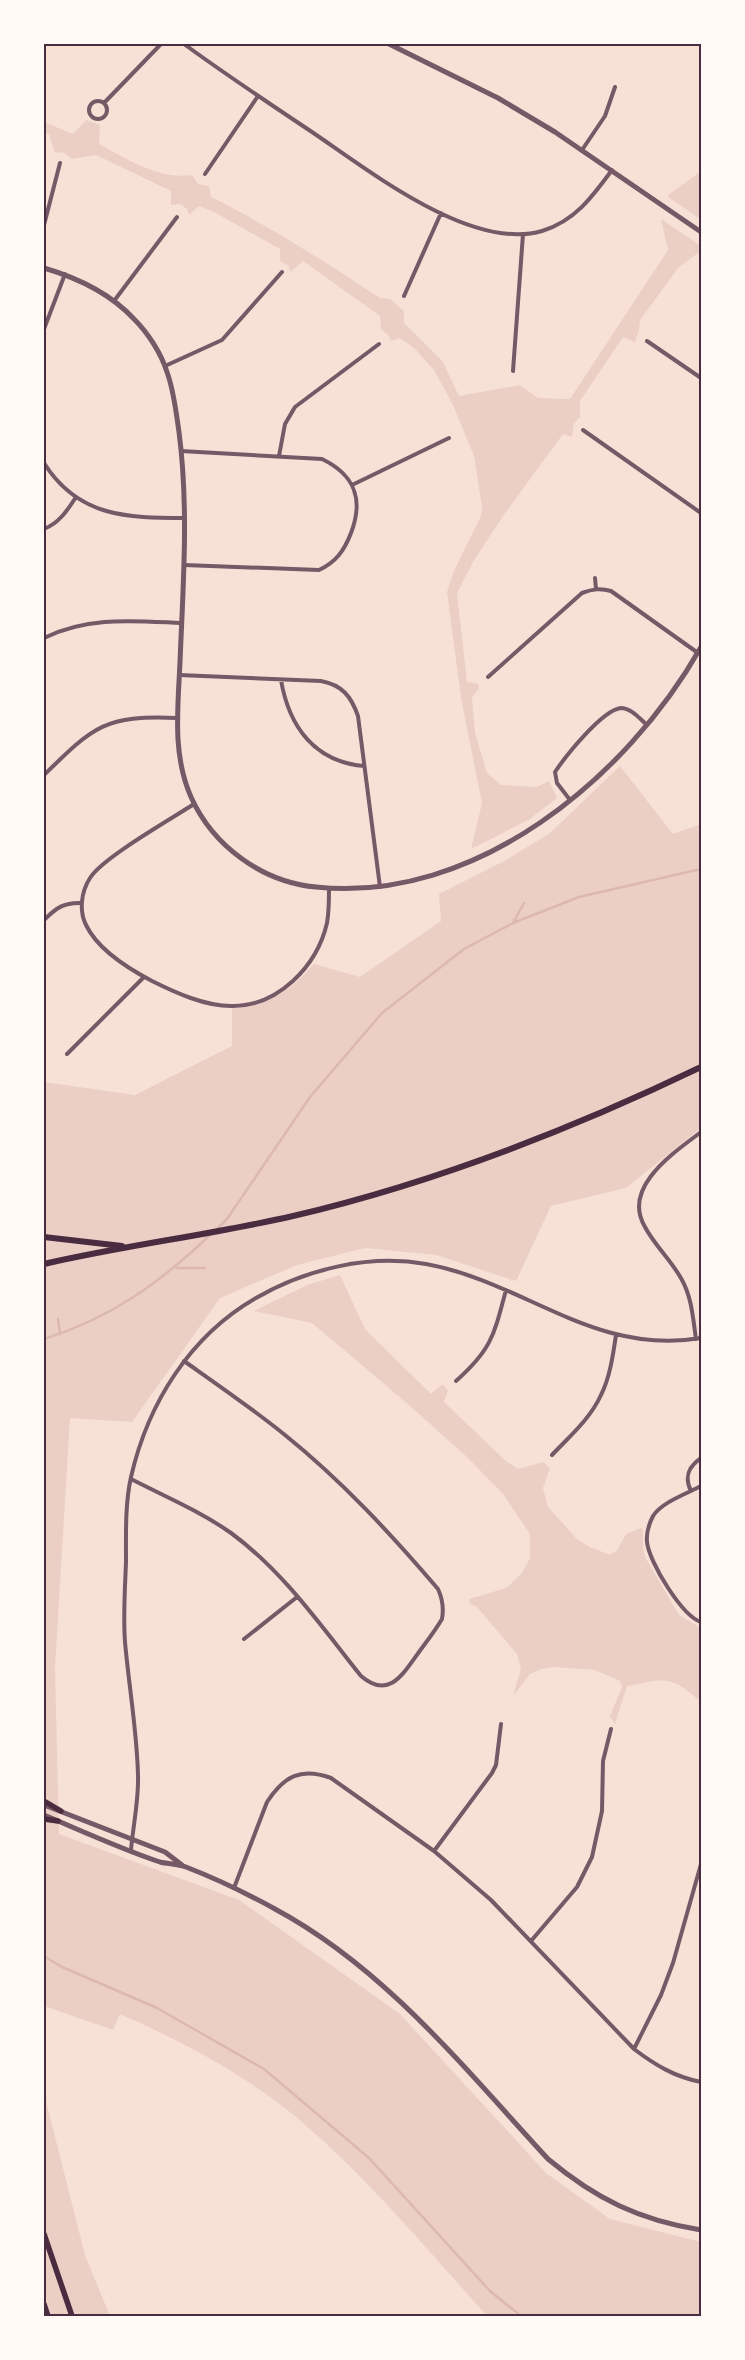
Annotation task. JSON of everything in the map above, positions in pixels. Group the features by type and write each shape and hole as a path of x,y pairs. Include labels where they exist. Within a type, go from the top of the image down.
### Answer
{"main road":[{"path":"44,1264 249,1226 372,1195 491,1157 608,1111 701,1068"},
{"path":"44,1237 128,1247"},
{"path":"44,1801 61,1811"},
{"path":"44,1817 58,1821"},
{"path":"44,2234 72,2316"},
{"path":"44,2304 48,2316"}],"street":[{"path":"104,103 161,44"},
{"path":"184,44 400,192 441,214 487,230 505,234 523,234 542,231 568,219 584,206 612,170"},
{"path":"389,44 498,98 582,150 701,232"},
{"path":"582,150 605,116 616,87"},
{"path":"205,174 258,96"},
{"path":"97,101 104,103 108,109 105,116 98,120 92,117 89,113 91,104 97,101"},
{"path":"44,225 60,163"},
{"path":"404,296 441,214"},
{"path":"114,301 177,217"},
{"path":"514,372 523,234"},
{"path":"44,268 65,274 114,301 136,321 149,338 165,366 175,402 181,451 185,518 177,718 178,749 182,772 194,804 212,832 244,861 290,883 329,889 380,887 412,881 443,872 503,845 570,800 610,765 647,725 674,690 701,647"},
{"path":"165,366 222,340 282,272"},
{"path":"44,329 65,274"},
{"path":"647,340 701,378"},
{"path":"279,456 285,424 295,407 379,344"},
{"path":"583,430 701,513"},
{"path":"352,485 449,438"},
{"path":"181,451 322,459 339,468 352,485 357,502 354,524 346,546 339,557 330,565 319,570 184,566"},
{"path":"44,463 57,481 76,497 104,512 124,517 185,518"},
{"path":"44,529 58,521 76,497"},
{"path":"595,578 596,589"},
{"path":"488,677 582,593 596,589 615,594 698,652"},
{"path":"44,638 77,625 99,621 181,623"},
{"path":"179,675 332,683 347,693 358,716 380,887"},
{"path":"281,680 291,714 310,742 335,760 364,766"},
{"path":"570,800 557,783 555,772 592,728 612,711 620,708 631,712 647,725"},
{"path":"44,775 75,745 105,725 122,719 140,717 177,718"},
{"path":"194,804 96,870 84,890 82,903 84,920 92,936 114,956 144,977 169,989 224,1006 260,1002 276,994 291,982 317,950 327,921 329,889"},
{"path":"44,920 56,908 64,904 82,903"},
{"path":"67,1054 144,977"},
{"path":"696,1339 692,1311 685,1288 674,1268 643,1224 640,1201 642,1189 652,1175 677,1150 701,1132"},
{"path":"131,1850 138,1780 138,1751 124,1613 127,1516 131,1479 151,1416 166,1387 184,1361 203,1339 231,1314 296,1278 347,1265 378,1262 409,1262 454,1270 506,1290 573,1320 616,1335 646,1341 701,1338"},
{"path":"456,1381 477,1362 489,1344 506,1290"},
{"path":"552,1455 592,1411 601,1396 610,1371 616,1335"},
{"path":"131,1479 202,1515 231,1533 271,1568 361,1676 373,1684 382,1686 395,1682 437,1627 444,1610 442,1597 438,1589 386,1530 347,1490 285,1435 184,1361"},
{"path":"691,1491 687,1480 689,1470 701,1458"},
{"path":"701,1486 662,1507 654,1514 649,1524 647,1542 649,1554 678,1605 687,1614 701,1622"},
{"path":"244,1639 297,1597"},
{"path":"434,1851 492,1773 496,1764 501,1724"},
{"path":"531,1942 577,1886 592,1856 602,1812 603,1761 611,1729"},
{"path":"234,1888 267,1802 284,1781 301,1773 320,1773 331,1778 434,1851 491,1900 634,2049 671,2073 701,2082"},
{"path":"44,1805 165,1852 184,1867"},
{"path":"58,1821 161,1862 184,1867 234,1888 277,1910 319,1936 377,1980 422,2022 548,2159 573,2180 614,2205 645,2218 701,2230"},
{"path":"634,2049 673,1963 701,1864"}],"shaded area":[{"path":"86,120 100,125 99,144 132,162 155,171 180,176 192,175 198,184 209,186 211,197 276,232 380,298 390,299 404,311 404,323 443,362 459,396 520,385 538,398 570,399 668,250 661,219 701,246 701,251 679,267 640,320 635,342 623,337 580,401 580,417 574,423 572,437 563,434 503,516 473,562 457,593 467,682 478,684 479,689 472,697 475,733 487,773 501,785 537,787 549,781 557,798 530,819 471,849 482,803 461,698 447,592 454,571 481,516 482,507 474,456 453,405 434,370 414,348 400,338 391,341 388,335 381,329 380,316 303,261 290,272 289,266 280,261 280,249 214,212 199,206 189,215 187,209 180,204 171,205 171,191 96,155 72,159 63,152 55,153 49,134 44,132 44,122 73,134"},
{"path":"701,171 701,212 700,219 667,196"},
{"path":"620,766 673,834 701,824 701,1128 626,1188 551,1206 516,1281 436,1255 365,1248 297,1265 220,1298 132,1422 70,1418 55,1668 59,1834 239,1900 400,2014 546,2173 610,2219 701,2242 701,2316 487,2316 395,2213 347,2163 276,2101 234,2073 189,2047 120,2014 113,2030 44,2006 44,1082 135,1095 232,1046 232,1008 257,1004 278,995 288,989 314,964 360,977 441,921 439,894 506,860 550,833"},
{"path":"340,1275 365,1329 431,1394 443,1384 448,1391 444,1402 506,1461 518,1469 543,1462 550,1468 543,1488 548,1507 577,1539 590,1547 610,1555 617,1550 626,1534 641,1528 643,1530 645,1557 679,1615 701,1628 701,1702 682,1687 667,1681 651,1681 627,1686 615,1724 610,1716 622,1687 620,1681 595,1670 554,1667 541,1669 530,1674 513,1696 521,1669 517,1654 476,1606 470,1604 469,1599 506,1588 522,1573 530,1558 530,1534 503,1494 468,1458 312,1323 254,1311 307,1285"},
{"path":"44,2071 47,2105 85,2255 110,2316 44,2316"}],"waterway":[{"path":"217,1229 227,1219 310,1097 382,1013 464,949 513,923 579,897 701,869"},
{"path":"513,923 524,903"},
{"path":"44,1339 91,1321 133,1297 173,1268 211,1234"},
{"path":"177,1268 205,1268"},
{"path":"58,1319 60,1334"},
{"path":"44,1956 60,1966 157,2008 264,2069 369,2158 490,2291 521,2316"}]}
